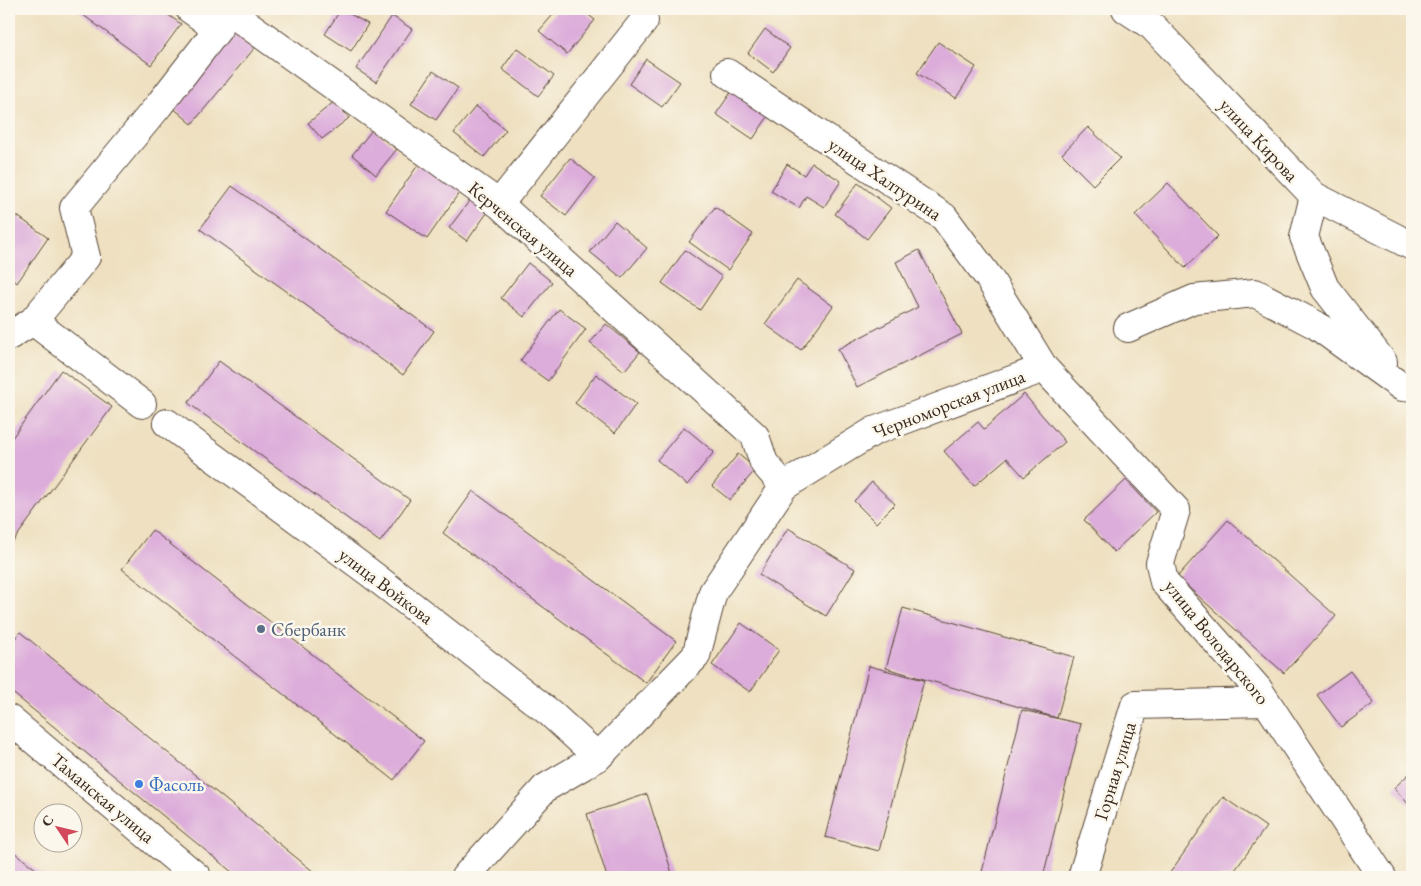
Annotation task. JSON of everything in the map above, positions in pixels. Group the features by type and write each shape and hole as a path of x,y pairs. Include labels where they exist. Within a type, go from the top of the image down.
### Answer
{"street":[{"path":"9,336 33,321 86,257 74,208 159,105 218,29 190,9"},
{"name":"Керченская улица","path":"226,9 499,204 756,436 764,463 784,486"},
{"name":"улица Кирова","path":"1126,9 1152,26 1314,196 1412,246"},
{"path":"499,204 644,21"},
{"name":"улица Халтурина","path":"727,73 944,217 989,278 1044,368"},
{"path":"1314,196 1304,237 1325,288 1407,393"},
{"path":"1128,328 1194,299 1255,293 1316,325 1407,393"},
{"path":"33,321 142,404"},
{"name":"Черноморская улица","path":"465,877 545,788 598,757 696,656 713,592 784,486 874,431 1044,368"},
{"name":"улица Володарского","path":"1044,368 1176,510 1160,562 1164,582 1258,689 1382,877"},
{"name":"улица Войкова","path":"167,423 370,573 550,713 598,757"},
{"name":"Горная улица","path":"1082,877 1135,705 1266,702"},
{"name":"Таманская улица","path":"9,719 197,877"}],"building":[{"path":"75,9 160,9 181,24 151,65"},
{"path":"341,9 368,24 351,51 325,34"},
{"path":"558,9 581,9 595,20 567,54 539,31"},
{"path":"392,16 412,29 376,82 356,69"},
{"path":"235,27 257,45 192,124 171,106"},
{"path":"765,29 790,48 773,72 748,53"},
{"path":"938,42 976,67 956,98 917,73"},
{"path":"517,48 554,76 538,96 502,69"},
{"path":"646,59 680,82 662,107 629,84"},
{"path":"433,71 458,88 436,120 411,104"},
{"path":"734,88 771,112 753,139 716,114"},
{"path":"335,101 349,118 322,139 308,123"},
{"path":"476,106 506,130 484,157 454,133"},
{"path":"1088,127 1120,158 1093,185 1062,154"},
{"path":"373,129 397,149 376,175 352,155"},
{"path":"570,158 595,178 566,216 540,196"},
{"path":"420,162 461,190 427,239 386,211"},
{"path":"812,163 841,181 824,207 806,196 799,208 771,191 787,164 804,175"},
{"path":"858,183 891,208 867,239 835,214"},
{"path":"1168,183 1218,236 1185,268 1135,215"},
{"path":"232,186 434,331 403,375 200,229"},
{"path":"470,200 487,213 467,241 449,228"},
{"path":"715,207 753,234 728,270 689,242"},
{"path":"9,210 48,238 17,283 9,277"},
{"path":"615,221 647,248 622,278 590,252"},
{"path":"685,250 722,277 700,310 662,283"},
{"path":"919,250 962,334 857,387 838,349 918,307 896,262"},
{"path":"528,263 552,282 524,317 501,298"},
{"path":"797,280 833,306 801,350 765,324"},
{"path":"559,309 586,329 548,381 520,361"},
{"path":"606,324 640,352 624,371 590,343"},
{"path":"219,361 410,500 380,542 188,403"},
{"path":"61,370 112,407 9,547 9,442"},
{"path":"596,374 636,404 615,433 575,403"},
{"path":"1024,394 1065,442 1024,477 1007,458 974,486 944,451 978,422 984,429"},
{"path":"684,427 714,452 687,485 657,460"},
{"path":"738,454 756,469 730,500 712,486"},
{"path":"1126,480 1156,512 1114,552 1084,520"},
{"path":"872,482 895,504 876,523 854,501"},
{"path":"473,491 676,641 646,683 443,533"},
{"path":"1228,520 1336,616 1284,673 1177,577"},
{"path":"788,528 855,569 826,616 759,575"},
{"path":"152,530 424,741 394,780 122,569"},
{"path":"903,608 1074,657 1057,718 886,668"},
{"path":"741,623 779,650 750,692 712,665"},
{"path":"20,632 320,877 238,877 9,690 9,646"},
{"path":"869,666 924,680 879,851 825,837"},
{"path":"1350,671 1374,703 1341,727 1317,695"},
{"path":"1022,710 1081,724 1043,877 985,877 981,876"},
{"path":"1412,771 1412,808 1394,788"},
{"path":"647,794 672,873 659,877 607,877 587,814"},
{"path":"1223,797 1266,827 1230,877 1167,877"},
{"path":"9,848 19,856 46,877 9,877"}],"place":[{"name":"Сбербанк","path":"261,629"},
{"name":"Фасоль","path":"139,784"}]}
